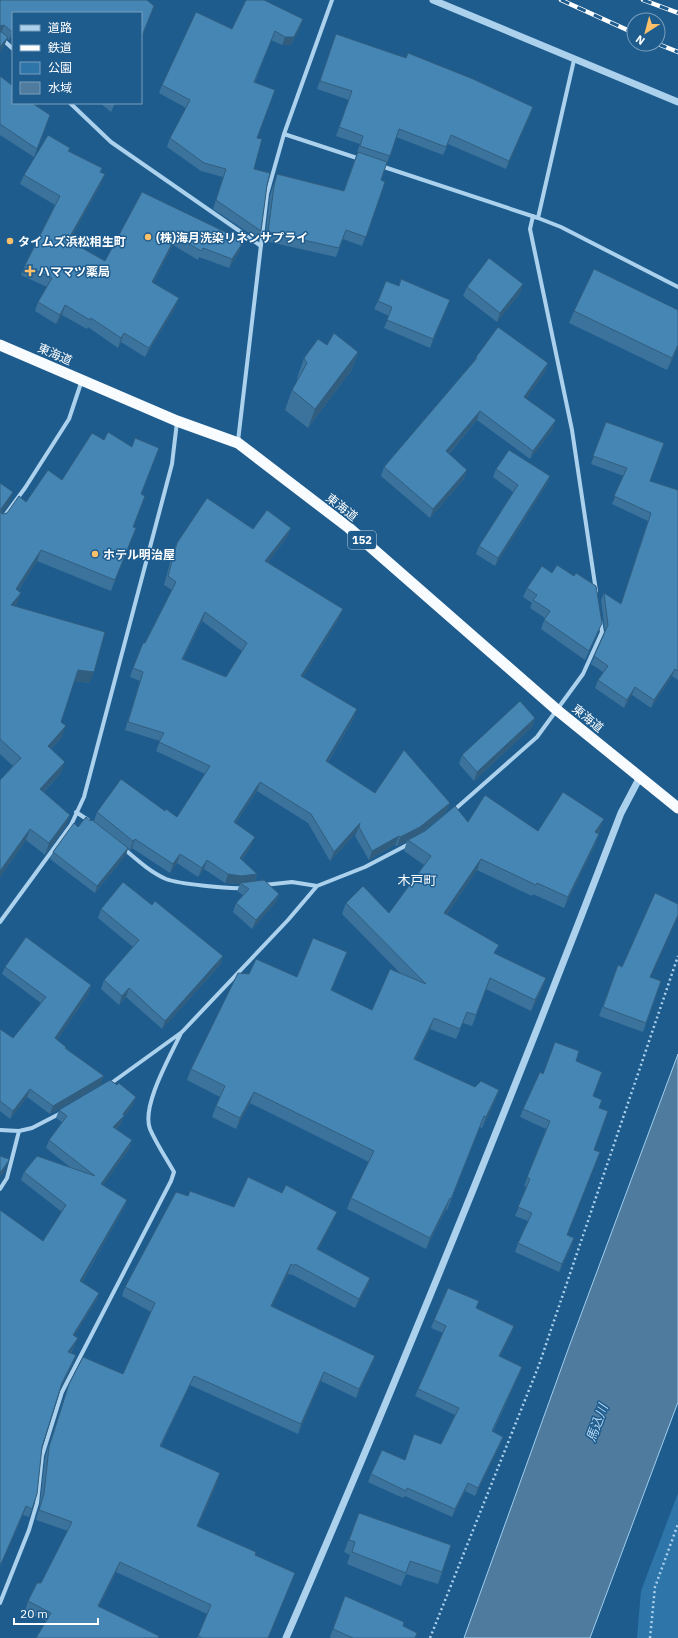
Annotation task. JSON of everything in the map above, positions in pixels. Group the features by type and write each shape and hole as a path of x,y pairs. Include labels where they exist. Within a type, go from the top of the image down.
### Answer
{"highway":[{"name":"東海道","path":"0,345 177,421 238,443 349,528 557,710 678,808"}],"street":[{"path":"238,443 267,194 284,134 332,0"},
{"path":"433,0 678,102"},
{"path":"0,37 12,48"},
{"path":"538,218 574,60"},
{"path":"71,104 111,142 261,246"},
{"path":"284,134 367,161"},
{"path":"374,163 533,216 561,227 678,287"},
{"path":"533,216 530,229 572,430 596,593"},
{"path":"0,522 25,488 68,419 82,380"},
{"path":"0,922 71,824 84,797 172,464 177,421"},
{"path":"449,814 537,737 584,674 602,632 600,616"},
{"path":"286,1638 367,1450 510,1099 621,813 640,777"},
{"path":"76,812 93,824"},
{"path":"108,1085 182,1032 288,920 317,886 365,867 412,842"},
{"path":"121,847 147,867 166,879 205,885 238,888 246,887"},
{"path":"261,886 292,882 317,886"},
{"path":"0,1603 29,1530 37,1503 42,1456 62,1392 171,1181 174,1172 149,1127 149,1114 150,1100 182,1032"},
{"path":"0,1130 19,1131 32,1128 64,1111"},
{"path":"0,1189 7,1178 19,1131"}],"path":[{"path":"430,1638 539,1365 678,956"},
{"path":"650,1638 655,1587 678,1524"}],"green space":[{"path":"678,1493 678,1638 637,1638 641,1591"}],"water":[{"name":"馬込川","path":"678,1054 678,1402 590,1638 464,1638 570,1344"}],"building":[{"path":"0,0 147,0 154,6 142,36 142,12 12,12 12,32 4,25 0,26"},
{"path":"246,0 264,0 303,19 294,37 285,37 275,31 254,82 275,90 257,138 262,139 254,169 270,173 261,231 216,200 226,169 204,163 170,138 190,100 162,85 196,12 232,29"},
{"path":"0,31 8,37 0,47"},
{"path":"336,34 406,58 408,53 473,79 533,107 509,161 451,135 446,147 399,129 390,156 360,146 363,136 339,127 352,91 320,81"},
{"path":"0,76 12,85 12,104 34,104 50,115 37,149 0,124"},
{"path":"48,135 70,148 68,151 102,168 100,172 105,174 68,240 105,261 142,192 244,241 232,259 203,248 201,251 176,236 152,282 179,298 149,348 124,333 121,338 91,318 90,320 65,305 60,315 38,302 52,278 25,265 60,196 24,175"},
{"path":"358,152 387,162 381,180 385,182 366,237 346,230 339,248 268,232 277,174 344,191"},
{"path":"489,258 523,284 500,313 467,287"},
{"path":"594,269 678,310 678,345 672,358 574,311"},
{"path":"401,279 450,300 433,339 387,320 392,307 378,301 386,281 399,286"},
{"path":"498,327 548,363 524,397 556,420 533,451 480,411 446,451 467,470 433,509 384,467 477,358 476,357"},
{"path":"334,333 358,352 315,409 292,390 307,363 304,358 318,339 327,345"},
{"path":"606,422 664,443 650,481 678,490 678,671 675,669 654,700 635,687 627,700 598,680 608,666 594,656 608,625 604,593 621,604 651,513 614,496 627,468 593,456"},
{"path":"108,432 132,447 135,438 159,448 141,494 145,496 133,527 136,528 115,580 41,550 16,589 21,593 11,605 105,632 94,672 78,670 61,722 66,726 48,746 65,762 40,789 70,815 49,843 30,829 0,871 0,780 21,758 0,739 0,483 13,492 1,509 1,513 3,514 7,513 19,496 26,502 48,470 62,480 92,433 104,440"},
{"path":"509,450 550,476 498,558 479,546 518,485 496,469"},
{"path":"207,498 253,529 267,510 291,528 265,561 343,609 301,676 357,709 326,761 375,793 404,750 450,803 420,827 400,837 399,836 372,851 359,827 360,823 334,852 311,814 260,782 234,822 255,837 240,858 257,874 241,876 228,874 207,860 202,868 180,854 173,864 135,839 133,841 97,812 121,779 165,811 166,809 177,817 210,766 159,742 164,733 128,722 143,672 133,668 143,643 145,643 176,582 168,576 177,543","holes":["205,612 247,643 226,677 182,659"]},
{"path":"557,565 574,576 576,573 596,586 602,623 589,651 544,620 550,611 533,600 537,595 527,588 542,566 552,573"},
{"path":"520,701 535,718 477,772 462,755"},
{"path":"563,792 604,819 595,832 599,834 568,897 537,883 536,885 481,859 444,913 499,945 494,953 546,978 535,1000 490,978 476,1015 467,1012 460,1029 434,1018 414,1059 475,1087 481,1081 499,1090 486,1117 484,1116 451,1199 450,1198 430,1238 351,1198 374,1151 254,1092 240,1118 216,1106 225,1086 191,1069 238,973 249,974 256,959 297,977 313,938 347,952 331,990 372,1010 390,969 426,984 346,903 363,886 389,913 431,856 408,840 425,831 455,806 468,822 485,795 538,831"},
{"path":"86,817 128,848 97,886 53,852 74,823 78,827"},
{"path":"264,880 279,894 256,920 236,903 249,889 240,883"},
{"path":"123,882 152,905 155,901 223,956 165,1021 129,988 122,996 104,980 139,940 101,909"},
{"path":"655,893 678,904 678,915 650,977 661,981 646,1023 603,1007 618,965 622,967"},
{"path":"26,937 91,985 55,1038 66,1047 65,1048 104,1076 53,1106 30,1089 13,1111 0,1101 0,1029 13,1038 46,997 5,967"},
{"path":"555,1042 579,1051 576,1061 602,1072 593,1096 602,1100 599,1108 608,1111 594,1150 600,1152 567,1235 574,1238 562,1264 518,1243 532,1213 518,1207 530,1179 527,1177 550,1121 523,1109 540,1072 543,1074"},
{"path":"110,1080 117,1085 119,1083 136,1097 123,1114 124,1116 113,1127 132,1140 101,1184 127,1200 80,1281 99,1293 73,1335 78,1338 68,1352 76,1355 62,1383 42,1447 37,1494 32,1509 26,1506 1,1564 0,1210 43,1241 66,1205 24,1172 37,1156 95,1176 49,1140 67,1116 59,1110"},
{"path":"0,1156 9,1159 0,1173"},
{"path":"248,1177 282,1193 286,1185 337,1212 317,1249 370,1278 359,1299 295,1264 294,1266 291,1264 271,1306 375,1356 359,1389 324,1372 301,1424 194,1376 160,1446 220,1473 197,1526 256,1552 255,1555 295,1573 268,1638 202,1638 198,1636 211,1605 120,1562 98,1606 159,1636 158,1638 36,1638 51,1613 28,1601 37,1583 41,1583 72,1522 39,1510 44,1494 49,1447 69,1384 83,1357 123,1374 155,1303 125,1287 176,1192 188,1196 190,1191 234,1207"},
{"path":"448,1288 479,1301 476,1308 514,1326 499,1356 522,1367 492,1431 503,1437 478,1488 468,1483 455,1509 407,1488 406,1491 371,1474 382,1450 405,1460 414,1434 441,1444 459,1408 418,1389 446,1326 434,1320"},
{"path":"359,1513 451,1545 442,1572 410,1561 406,1573 352,1552 355,1542 349,1540"},
{"path":"345,1596 404,1622 403,1626 417,1633 415,1638 353,1638 333,1629"}],"railway":[{"path":"561,0 626,29"},
{"path":"643,0 678,13"},
{"path":"666,47 678,52"}],"place":[{"name":"(株)海月洗染リネンサプライ","path":"148,237"},
{"name":"タイムズ浜松相生町","path":"10,241"},
{"name":"ハママツ薬局","path":"30,271"},
{"name":"ホテル明治屋","path":"95,554"}],"district":[{"name":"木戸町","path":"417,880"}]}
